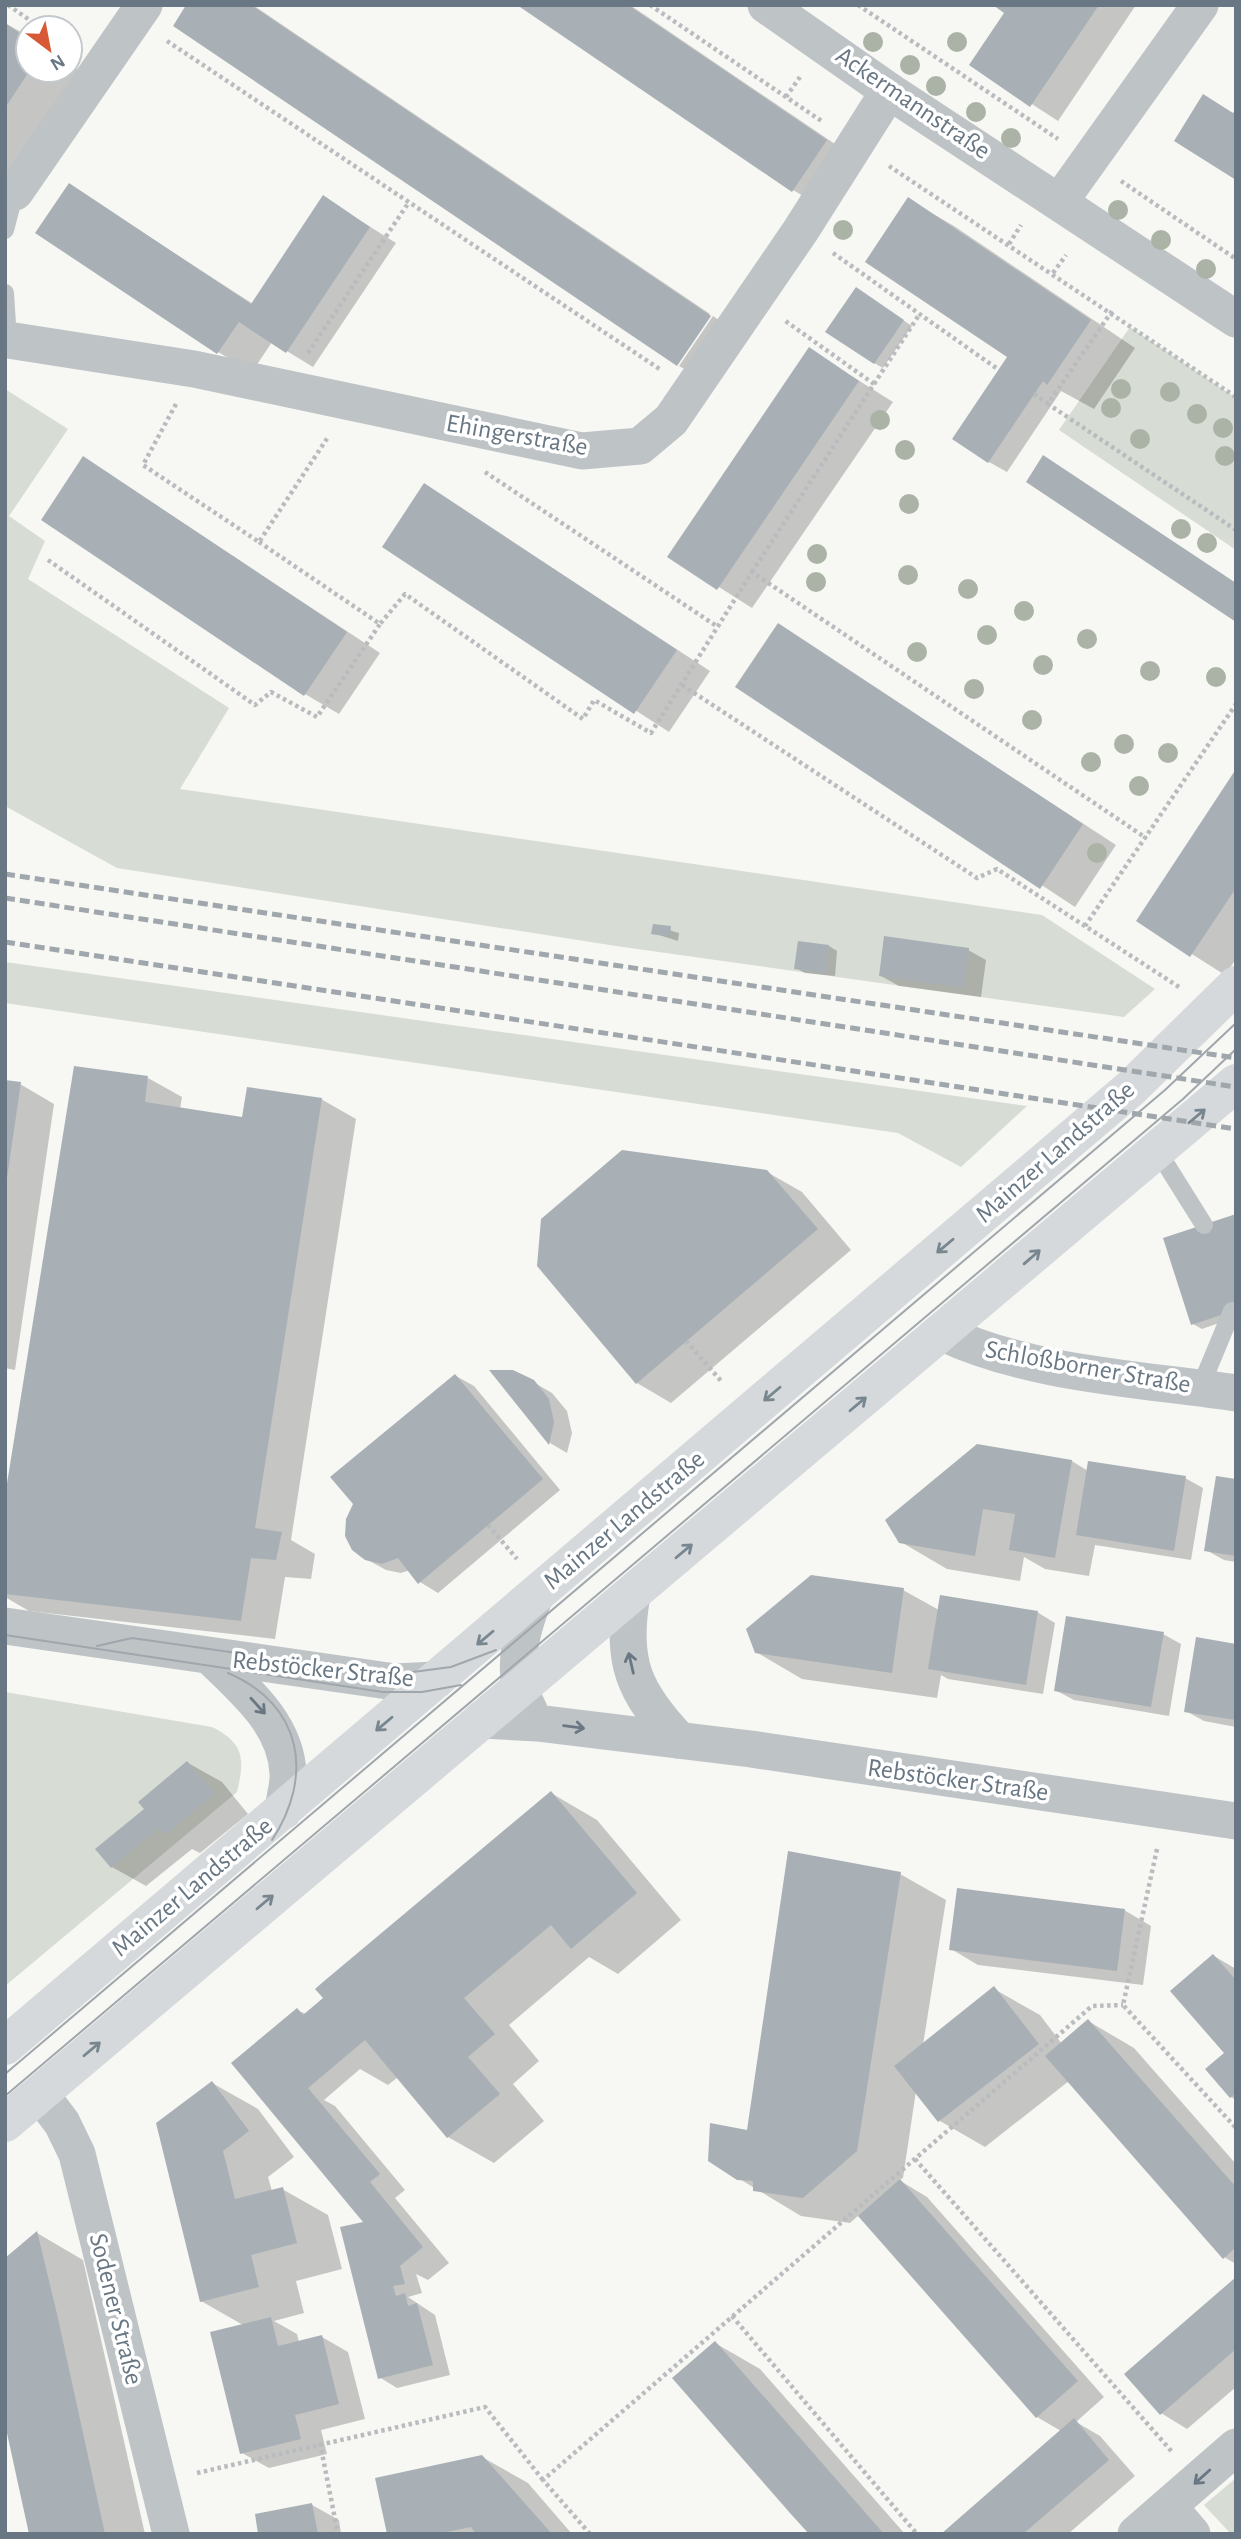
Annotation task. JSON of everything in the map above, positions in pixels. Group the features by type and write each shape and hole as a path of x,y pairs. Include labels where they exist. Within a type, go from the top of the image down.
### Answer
{"main road":[{"name":"Mainzer Landstraße","path":"5,2046 436,1680 527,1579 1131,1088 1236,985"},
{"path":"5,2123 1236,1083"}],"street":[{"name":"Ackermannstraße","path":"766,5 889,91 1236,319"},
{"path":"1059,201 1200,5"},
{"path":"15,192 139,12"},
{"name":"Ehingerstraße","path":"8,340 194,369 582,451 640,446 671,420 692,391 801,230 889,91"},
{"name":"Schloßborner Straße","path":"943,1333 973,1347 1028,1362 1218,1390"},
{"path":"527,1579 519,1660 520,1687 537,1723"},
{"path":"632,1595 626,1625 631,1667 646,1701 679,1740"},
{"name":"Rebstöcker Straße","path":"5,1626 395,1682 436,1680"},
{"name":"Rebstöcker Straße","path":"211,1657 270,1719 282,1747 288,1773 283,1811"},
{"name":"Rebstöcker Straße","path":"481,1720 537,1723 679,1740 1236,1821"},
{"name":"Sodener Straße","path":"40,2094 62,2123 77,2154 171,2534"},
{"path":"1136,2534 1180,2520 1198,2481 1236,2447"}],"lane":[{"path":"5,230 15,192"},
{"path":"5,293 8,340"},
{"path":"1157,1150 1204,1225"},
{"path":"1218,1390 1232,1311"}],"path":[{"path":"650,5 1236,397"},
{"path":"858,5 1236,259"},
{"path":"139,12 409,202 692,391"},
{"path":"285,388 409,202"},
{"path":"801,230 999,370"},
{"path":"754,299 874,384"},
{"path":"1048,404 1112,312"},
{"path":"48,560 255,705 271,692 317,717 380,624 405,594 583,719 594,700 651,733 919,316"},
{"path":"194,369 143,465 380,624"},
{"path":"1034,394 1236,530"},
{"path":"259,542 329,436"},
{"path":"478,468 718,627"},
{"path":"752,572 1146,838"},
{"path":"681,685 977,878 997,869 1182,990"},
{"path":"1085,926 1236,704"},
{"path":"686,1341 726,1387"},
{"path":"488,1525 527,1579"},
{"path":"1123,2005 1165,1810"},
{"path":"543,2480 1092,2006 1123,2005 1236,2128"},
{"path":"915,2159 1198,2481"},
{"path":"732,2316 916,2534"},
{"path":"159,2482 320,2442 485,2407 590,2534"},
{"path":"320,2442 338,2534"}],"shaded area":[{"path":"1130,327 1236,398 1236,550 1059,430"},
{"path":"5,389 68,429 9,516 45,541 28,579 229,708 180,789 1042,915 1155,989 1124,1017 616,946 117,868 5,806"},
{"path":"5,962 1027,1106 961,1167 898,1133 5,1003"},
{"path":"5,1692 212,1727 231,1739 236,1746 241,1770 237,1792 5,1986"},
{"path":"1236,2478 1236,2534 1231,2534 1204,2505"}],"building":[{"path":"186,5 251,5 711,316 677,366 173,26"},
{"path":"517,5 628,5 827,140 792,192"},
{"path":"993,5 1099,5 1030,107 969,65 1004,13"},
{"path":"5,23 14,29 14,84 21,84 5,108"},
{"path":"1203,94 1233,113 1236,109 1236,180 1174,141"},
{"path":"69,183 251,304 323,195 370,227 286,353 239,322 217,354 35,233"},
{"path":"908,197 1091,320 1047,385 1043,381 988,463 952,439 1007,357 865,262"},
{"path":"856,287 904,320 874,364 825,332"},
{"path":"809,347 859,381 717,590 667,557"},
{"path":"1043,455 1236,583 1236,622 1026,482"},
{"path":"83,456 347,632 304,696 41,520"},
{"path":"424,483 677,650 634,714 382,547"},
{"path":"778,623 1083,824 1040,889 735,687"},
{"path":"1236,769 1236,888 1190,957 1136,921"},
{"path":"653,924 671,926 670,937 651,934"},
{"path":"884,936 969,948 964,988 879,976"},
{"path":"798,941 829,945 826,973 794,969"},
{"path":"74,1066 148,1076 145,1102 242,1117 247,1087 322,1098 255,1528 282,1532 276,1560 251,1558 241,1621 5,1594 5,1496"},
{"path":"5,1080 21,1082 7,1178 5,1177"},
{"path":"622,1150 767,1170 818,1229 636,1384 537,1266 541,1219"},
{"path":"1236,1214 1236,1310 1191,1325 1163,1238"},
{"path":"489,1370 513,1370 534,1380 549,1399 554,1422 549,1445"},
{"path":"455,1374 543,1479 418,1584 398,1558 382,1564 365,1560 352,1550 345,1536 346,1519 353,1504 330,1477"},
{"path":"977,1444 1072,1460 1055,1558 1009,1550 1015,1514 983,1509 975,1556 899,1543 885,1520"},
{"path":"1088,1461 1186,1476 1174,1551 1076,1535"},
{"path":"1216,1476 1236,1479 1236,1556 1204,1551"},
{"path":"811,1575 904,1588 892,1673 755,1653 746,1629"},
{"path":"940,1595 1038,1611 1026,1685 928,1669"},
{"path":"1066,1616 1164,1632 1151,1707 1054,1691"},
{"path":"1196,1637 1236,1644 1236,1720 1184,1712"},
{"path":"187,1761 215,1793 165,1835 159,1828 111,1868 95,1849 144,1809 138,1802"},
{"path":"551,1791 637,1893 571,1949 551,1925 464,1998 495,2034 468,2057 500,2094 447,2138 365,2040 308,2088 380,2174 370,2182 423,2247 400,2266 405,2284 393,2286 396,2296 405,2293 408,2306 417,2303 433,2365 378,2379 340,2227 363,2222 231,2063 297,2008 303,2015 323,1998 315,1989"},
{"path":"788,1851 901,1872 857,2151 803,2198 753,2191 753,2181 737,2180 708,2161 710,2123 747,2130"},
{"path":"957,1888 1125,1909 1117,1971 949,1950"},
{"path":"1213,1954 1236,1980 1236,2093 1230,2098 1205,2069 1224,2053 1170,1991"},
{"path":"994,1986 1039,2044 938,2122 894,2066"},
{"path":"1088,2019 1236,2187 1236,2247 1223,2259 1045,2056"},
{"path":"212,2081 249,2131 223,2151 235,2199 283,2187 297,2243 251,2255 259,2287 200,2302 156,2123"},
{"path":"900,2179 1078,2381 1036,2418 858,2216"},
{"path":"37,2231 105,2534 29,2534 5,2424 5,2258"},
{"path":"1236,2277 1236,2349 1160,2415 1124,2374"},
{"path":"271,2317 278,2346 322,2335 339,2404 295,2415 301,2439 240,2454 210,2332"},
{"path":"715,2341 884,2534 809,2534 790,2513 672,2378"},
{"path":"1074,2418 1109,2460 1023,2534 941,2534"},
{"path":"482,2455 552,2534 476,2534 471,2527 437,2534 387,2534 375,2478"},
{"path":"312,2503 318,2534 258,2534 255,2514"}],"tram line":[{"path":"5,2074 1165,1090 1236,1023"},
{"path":"5,2096 1183,1099 1236,1049"},
{"path":"5,1635 383,1692 422,1692 461,1685"},
{"path":"97,1646 132,1638 390,1675 451,1667 496,1650"},
{"path":"228,1673 253,1687 272,1704 286,1723 294,1744 296,1767 293,1791 285,1816 272,1840"}],"railway":[{"path":"5,874 1236,1058"},
{"path":"5,898 1236,1087"},
{"path":"5,942 1236,1129"}]}
